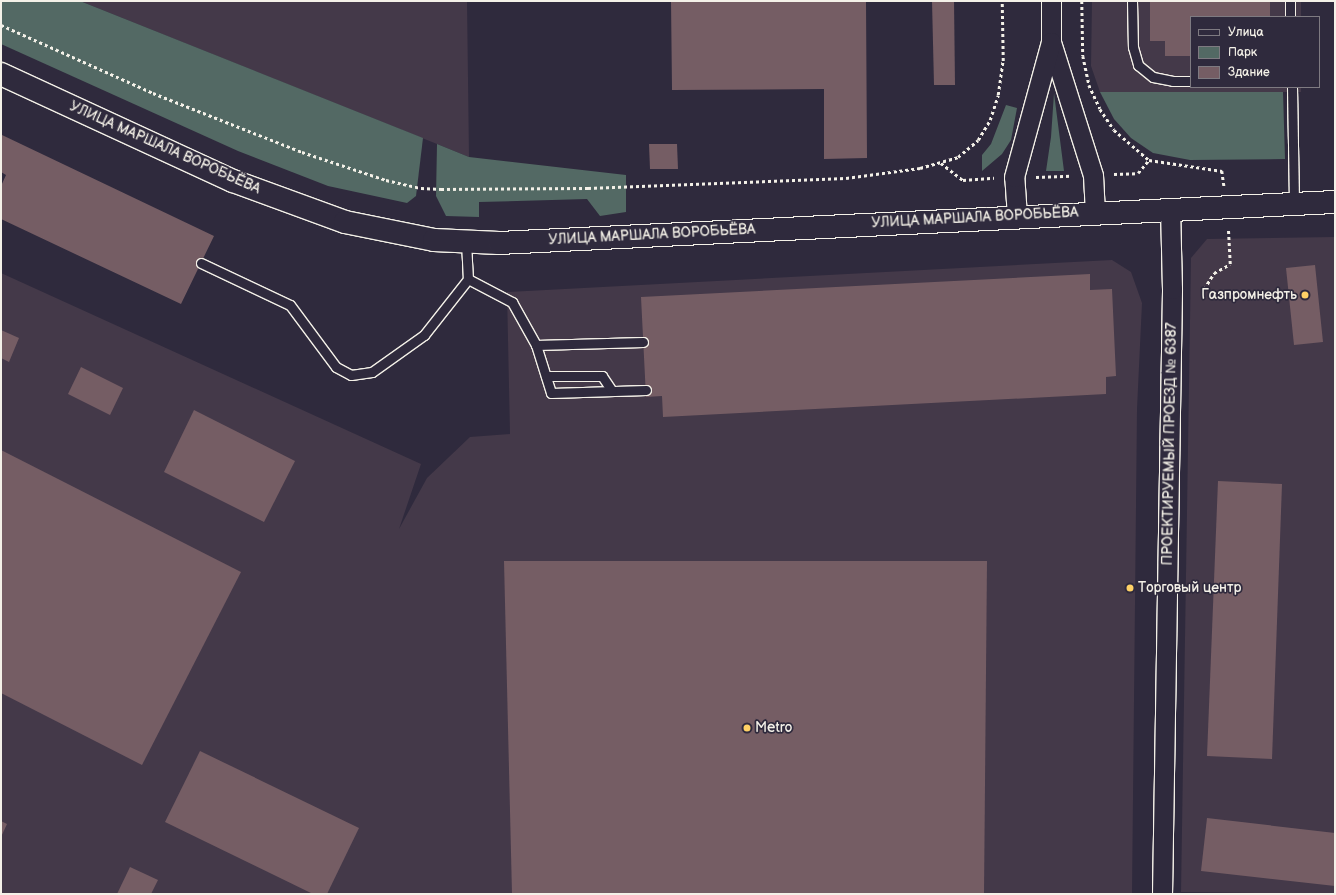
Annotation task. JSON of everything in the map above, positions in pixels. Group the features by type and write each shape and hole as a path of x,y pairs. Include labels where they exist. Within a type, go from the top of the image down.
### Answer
{"street":[{"path":"1017,216 1014,177 1051,42 1051,1"},
{"path":"1051,42 1093,175 1095,212"},
{"name":"УЛИЦА МАРШАЛА ВОРОБЬЁВА","path":"1,74 233,181 322,214 388,232 466,242 1335,202"},
{"name":"ПРОЕКТИРУЕМЫЙ ПРОЕЗД № 6387","path":"1162,894 1172,289 1170,209"}],"lane":[{"path":"1132,1 1133,47 1138,65 1153,77 1173,82 1190,81"},
{"path":"1290,1 1290,16"},
{"path":"1292,88 1294,204"},
{"path":"201,263 290,305 336,367 351,375 372,372 424,335 468,279 466,242"},
{"path":"468,279 512,302 536,345 551,393 646,390"},
{"path":"536,345 643,342"},
{"path":"546,376 602,376 612,391"}],"path":[{"path":"1,25 153,93 302,152 386,180 421,188 588,188 846,178 886,174 958,157 973,144 990,120 998,95 1003,61 1002,1"},
{"path":"1082,1 1083,56 1089,85 1100,109 1114,130 1149,160 1222,171 1230,264 1214,273 1204,289"},
{"path":"940,162 963,180 1138,173 1149,160"}],"shaded area":[{"path":"80,1 467,1 469,157 437,144"},
{"path":"1092,1 1301,1 1301,16 1190,16 1190,88 1301,88 1301,92 1100,92 1091,66"},
{"path":"1335,237 1335,894 1181,892 1191,258 1207,239"},
{"path":"1112,260 1131,272 1142,303 1137,409 1132,894 1,894 1,273 421,464 399,529 427,478 470,437 510,434 507,292"}],"green space":[{"path":"1,1 80,1 423,138 416,196 407,203 328,186 238,151 1,44"},
{"path":"1100,92 1283,92 1285,159 1190,160 1153,153 1131,138 1114,119"},
{"path":"1054,93 1064,171 1046,171 1051,137"},
{"path":"1006,105 1017,108 1011,140 1002,154 982,171 982,155 991,144"},
{"path":"437,144 469,157 626,175 626,212 600,216 587,199 479,202 479,217 446,216 436,196"}],"building":[{"path":"671,1 866,1 867,158 824,159 824,89 672,90"},
{"path":"932,1 954,1 955,85 934,85"},
{"path":"1150,1 1270,1 1270,16 1190,16 1190,56 1165,56 1165,41 1150,41"},
{"path":"2,135 214,236 181,304 1,219 1,186 6,175 1,172"},
{"path":"649,144 677,144 678,169 650,169"},
{"path":"1315,265 1323,342 1294,345 1286,268"},
{"path":"1090,274 1090,290 1112,289 1116,376 1106,377 1106,394 663,417 662,396 646,397 641,297"},
{"path":"1,330 19,338 9,362 1,358"},
{"path":"81,367 123,388 110,415 68,394"},
{"path":"194,410 295,461 264,522 164,472"},
{"path":"1,450 241,572 142,765 1,693"},
{"path":"1218,481 1282,484 1272,759 1207,756"},
{"name":"Metro","path":"504,561 987,561 984,894 512,894"},
{"path":"200,751 359,828 327,894 313,894 165,822"},
{"path":"1207,818 1335,833 1335,886 1201,871"},
{"path":"1,821 7,824 1,837"},
{"path":"130,867 158,880 151,894 117,894"}],"place":[{"name":"Газпромнефть","path":"1305,295"},
{"name":"Торговый центр","path":"1130,588"},
{"name":"Metro","path":"747,728"}]}
